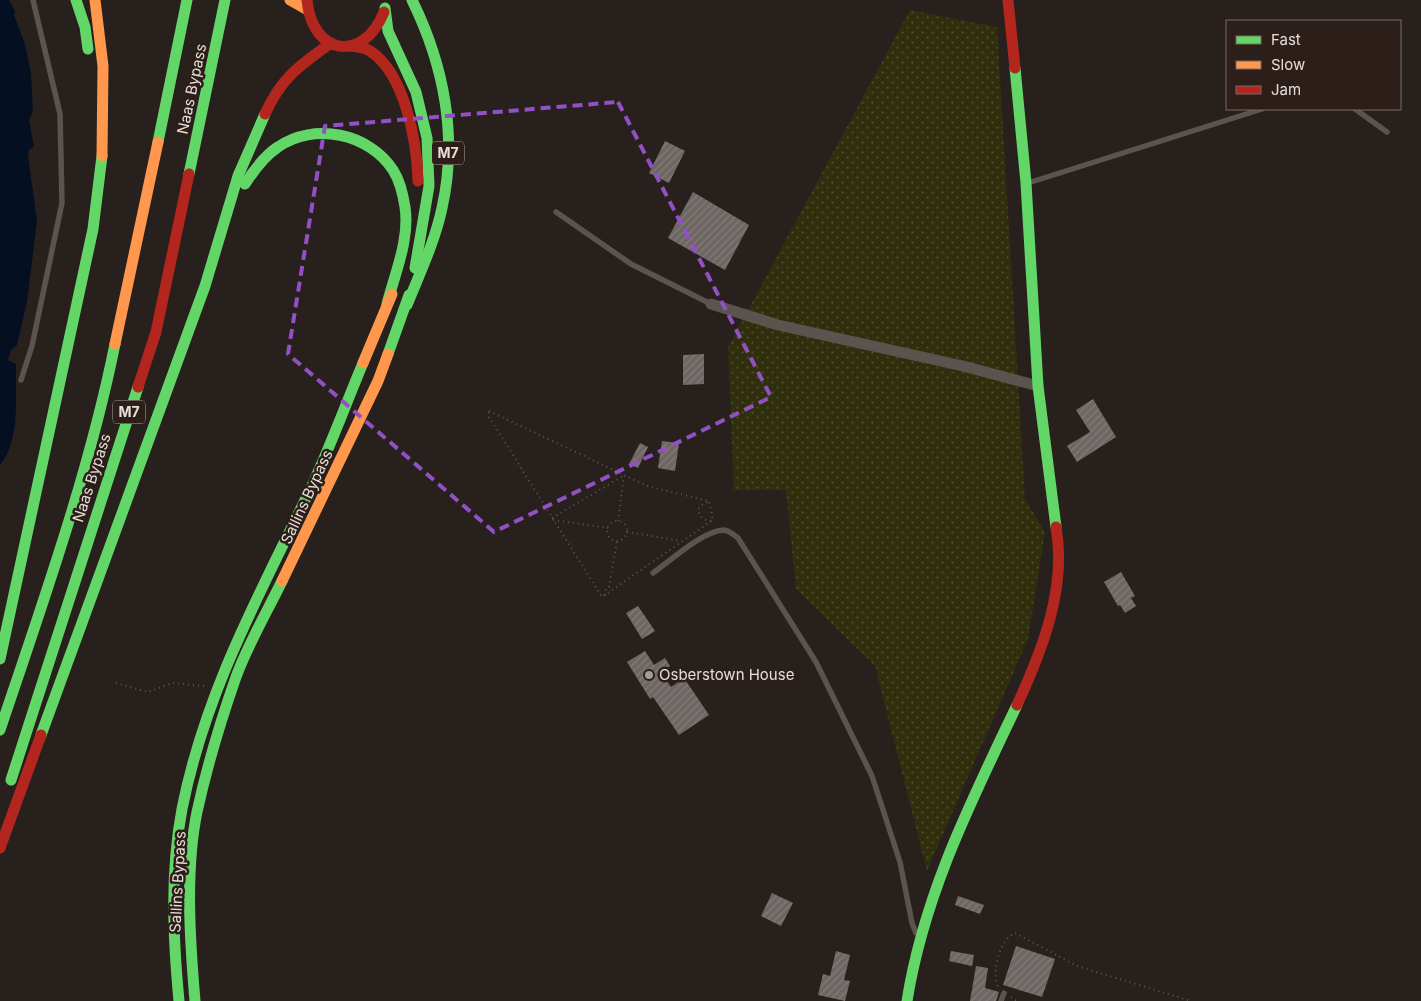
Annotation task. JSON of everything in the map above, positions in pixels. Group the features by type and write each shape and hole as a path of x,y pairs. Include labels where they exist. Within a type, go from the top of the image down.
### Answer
{"main road":[{"path":"76,0 84,27 90,64 102,115"},
{"path":"0,659 93,229 104,150 102,115 103,66 95,0"},
{"name":"Naas Bypass","path":"0,730 38,617 104,399 187,0"},
{"name":"Naas Bypass","path":"0,815 64,610 156,332 225,0"},
{"path":"290,0 306,4 313,29 330,43"},
{"name":"M7","path":"407,305 430,250 442,206 448,157 447,113 436,54 421,16 412,0"},
{"path":"907,1001 913,962 919,940 956,835 1037,661 1051,614 1058,577 1058,536 1051,497 1038,386 1026,184 1008,0"},
{"path":"352,46 364,42 375,33 382,21 385,4"},
{"name":"Sallins Bypass","path":"195,1001 190,940 191,878 197,813 216,739 237,675 378,381 407,305 426,214 429,160 422,110 416,92 388,32 385,4"},
{"name":"M7","path":"0,848 113,537 156,426 205,286 238,176 270,104 294,69 330,43"},
{"name":"Sallins Bypass","path":"179,1001 174,935 174,870 182,810 201,733 216,688 233,647 310,489 387,304 400,278 412,238 417,208 419,166 402,96 391,71 369,50 330,43"},
{"name":"M7","path":"221,230 259,163 282,144 310,132 357,138 376,152 392,168 399,183 405,210 404,235 387,304"}],"street":[{"path":"711,304 778,324 963,366 1038,386"}],"lane":[{"path":"21,380 32,346 62,203 60,114 33,0"},
{"path":"1026,184 1259,110"},
{"path":"1356,110 1387,132"},
{"path":"556,212 631,264 711,304"},
{"path":"654,573 703,537 722,530 730,531 738,538 816,662 872,776 900,862 912,923 919,940"},
{"path":"1001,1001 1004,993"}],"path":[{"path":"709,501 647,486 489,411 489,417 602,597 713,520"},
{"path":"553,519 624,475"},
{"path":"618,521 624,475"},
{"path":"709,501 702,504 698,514 706,521 713,520"},
{"path":"709,501 713,520"},
{"path":"553,519 608,528"},
{"path":"618,521 625,525 627,532 623,539 617,540 609,537 608,528 611,523 618,521"},
{"path":"627,532 682,542"},
{"path":"605,595 604,592 609,587 617,540"},
{"path":"116,683 148,692 173,683 216,688"},
{"path":"1016,1001 1004,993 995,980 1005,941 1015,933 1078,966 1191,1001"}],"highlighted area":[{"path":"618,102 771,397 494,532 288,354 325,126"}],"shaded area":[{"path":"910,10 997,27 1025,499 1045,532 1028,639 927,871 875,666 796,589 786,490 734,490 728,347"}],"water":[{"path":"0,0 9,0 15,11 14,15 25,44 31,74 33,112 29,120 34,146 29,150 28,155 37,221 27,302 17,345 11,350 8,360 16,364 16,417 7,455 0,465"}],"building":[{"path":"665,141 685,151 669,183 649,173"},
{"path":"693,192 749,225 725,270 668,238"},
{"path":"704,354 704,384 683,385 683,355"},
{"path":"1093,399 1116,437 1077,462 1067,446 1090,432 1076,410"},
{"path":"662,441 679,443 675,471 658,468"},
{"path":"640,443 648,447 638,468 629,464"},
{"path":"1121,572 1135,596 1131,598 1136,606 1125,613 1120,605 1118,606 1104,582"},
{"path":"638,606 655,631 642,639 626,613"},
{"path":"645,651 654,665 665,658 670,666 661,672 671,687 684,678 709,715 679,735 653,697 650,699 627,662"},
{"path":"772,893 793,903 781,926 761,916"},
{"path":"958,896 984,905 980,914 955,905"},
{"path":"1016,946 1055,959 1042,997 1003,985"},
{"path":"836,951 850,955 844,980 850,981 845,1001 818,995 823,974 830,976"},
{"path":"951,951 974,955 972,966 949,961"},
{"path":"976,966 988,968 985,988 999,992 996,1001 970,1001"}],"traffic: fast":[{"path":"76,0 85,27 88,49"},
{"path":"158,142 187,0"},
{"path":"189,174 225,0"},
{"path":"407,305 427,257 439,220 447,181 449,155 448,128 440,76 423,25 412,0"},
{"path":"385,8 388,31 416,92 427,138 429,186 415,268"},
{"path":"1015,68 1026,183 1038,386 1056,527"},
{"path":"41,735 205,286 238,176 265,114"},
{"path":"245,184 268,155 278,147 292,139 308,135 340,135 370,147 383,157 393,170 399,183 406,219 404,244 387,304"},
{"path":"0,659 93,229 102,156"},
{"path":"388,354 409,295"},
{"path":"0,730 64,538 92,441 115,344"},
{"path":"179,1001 175,953 174,881 178,833 192,766 204,725 235,646 316,476 363,363"},
{"path":"11,780 138,387"},
{"path":"195,1001 190,931 190,882 193,834 197,812 215,743 236,677 252,640 282,581"},
{"path":"907,1001 925,923 937,886 966,813 1017,705"}],"traffic: slow":[{"path":"95,0 103,66 102,156"},
{"path":"290,0 306,9"},
{"path":"115,344 158,142"},
{"path":"363,363 392,294"},
{"path":"282,581 378,381 388,354"}],"traffic: jam":[{"path":"307,0 311,18 318,32 328,42 339,46 352,46 364,40 375,29 384,12"},
{"path":"1008,0 1015,68"},
{"path":"265,114 278,91 292,73 331,43"},
{"path":"351,46 370,51 382,61 392,75 407,110 412,129 418,181"},
{"path":"138,387 156,332 189,174"},
{"path":"1017,705 1035,663 1050,619 1058,573 1059,550 1056,527"},
{"path":"0,848 41,735"}],"place":[{"name":"Osberstown House","path":"649,675"}]}
